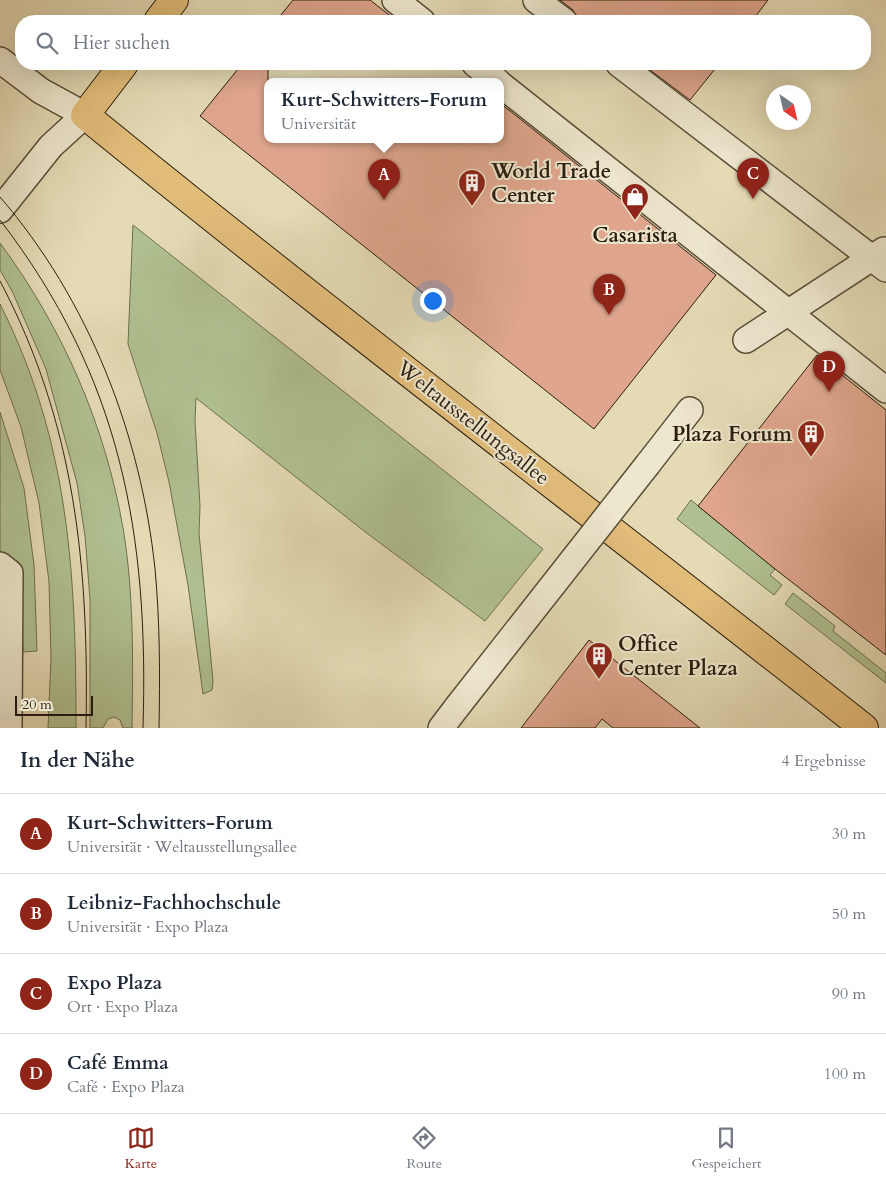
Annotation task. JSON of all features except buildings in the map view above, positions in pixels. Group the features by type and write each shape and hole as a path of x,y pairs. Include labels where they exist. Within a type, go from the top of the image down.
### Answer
{"main road":[{"path":"163,15 174,0"},
{"path":"85,115 119,70"},
{"name":"Weltausstellungsallee","path":"85,115 334,315 636,548 864,728"}],"street":[{"path":"395,0 414,15"},
{"path":"536,0 556,15"},
{"path":"0,60 41,91 85,115 51,146 0,210"},
{"path":"483,70 493,78"},
{"path":"627,70 881,259 746,340"},
{"path":"504,87 886,390"},
{"path":"441,728 690,410"},
{"path":"0,565 10,573 9,728"}],"green space":[{"path":"133,225 543,549 485,621 364,531 196,398 195,421 200,506 199,533 213,681 212,690 203,694 188,585 169,482 157,433 128,344"},
{"path":"0,243 43,308 61,343 93,414 105,451 115,489 127,553 131,602 132,728 123,728 120,720 114,717 108,719 103,728 90,728 90,599 85,536 77,483 46,369 13,293 0,270"},
{"path":"0,304 23,356 41,408 55,459 64,511 70,564 74,617 76,728 48,728 51,658 49,582 39,503 21,427 0,370"},
{"path":"0,412 24,488 34,565 37,651 23,652 20,574 0,557"},
{"path":"691,500 775,569 770,575 782,585 774,595 677,519"},
{"path":"793,593 835,626 833,631 886,673 886,683 785,604"}],"tram line":[{"path":"0,197 32,237 60,280 106,371 123,420 137,469 148,519 155,569 159,648 159,728"},
{"path":"0,220 41,279 74,338 100,399 119,460 132,523 140,589 144,657 143,728"},
{"path":"0,281 26,335 46,389 73,498 85,611 86,728"}],"place":[{"name":"Expo Plaza","path":"753,199"},
{"name":"Kurt-Schwitters-Forum","path":"384,200"},
{"name":"World Trade Center","path":"472,207"},
{"name":"Casarista","path":"635,221"},
{"name":"Leibniz-Fachhochschule","path":"609,315"},
{"name":"Café Emma","path":"829,392"},
{"name":"Plaza Forum","path":"811,458"},
{"name":"Office Center Plaza","path":"599,680"}]}
